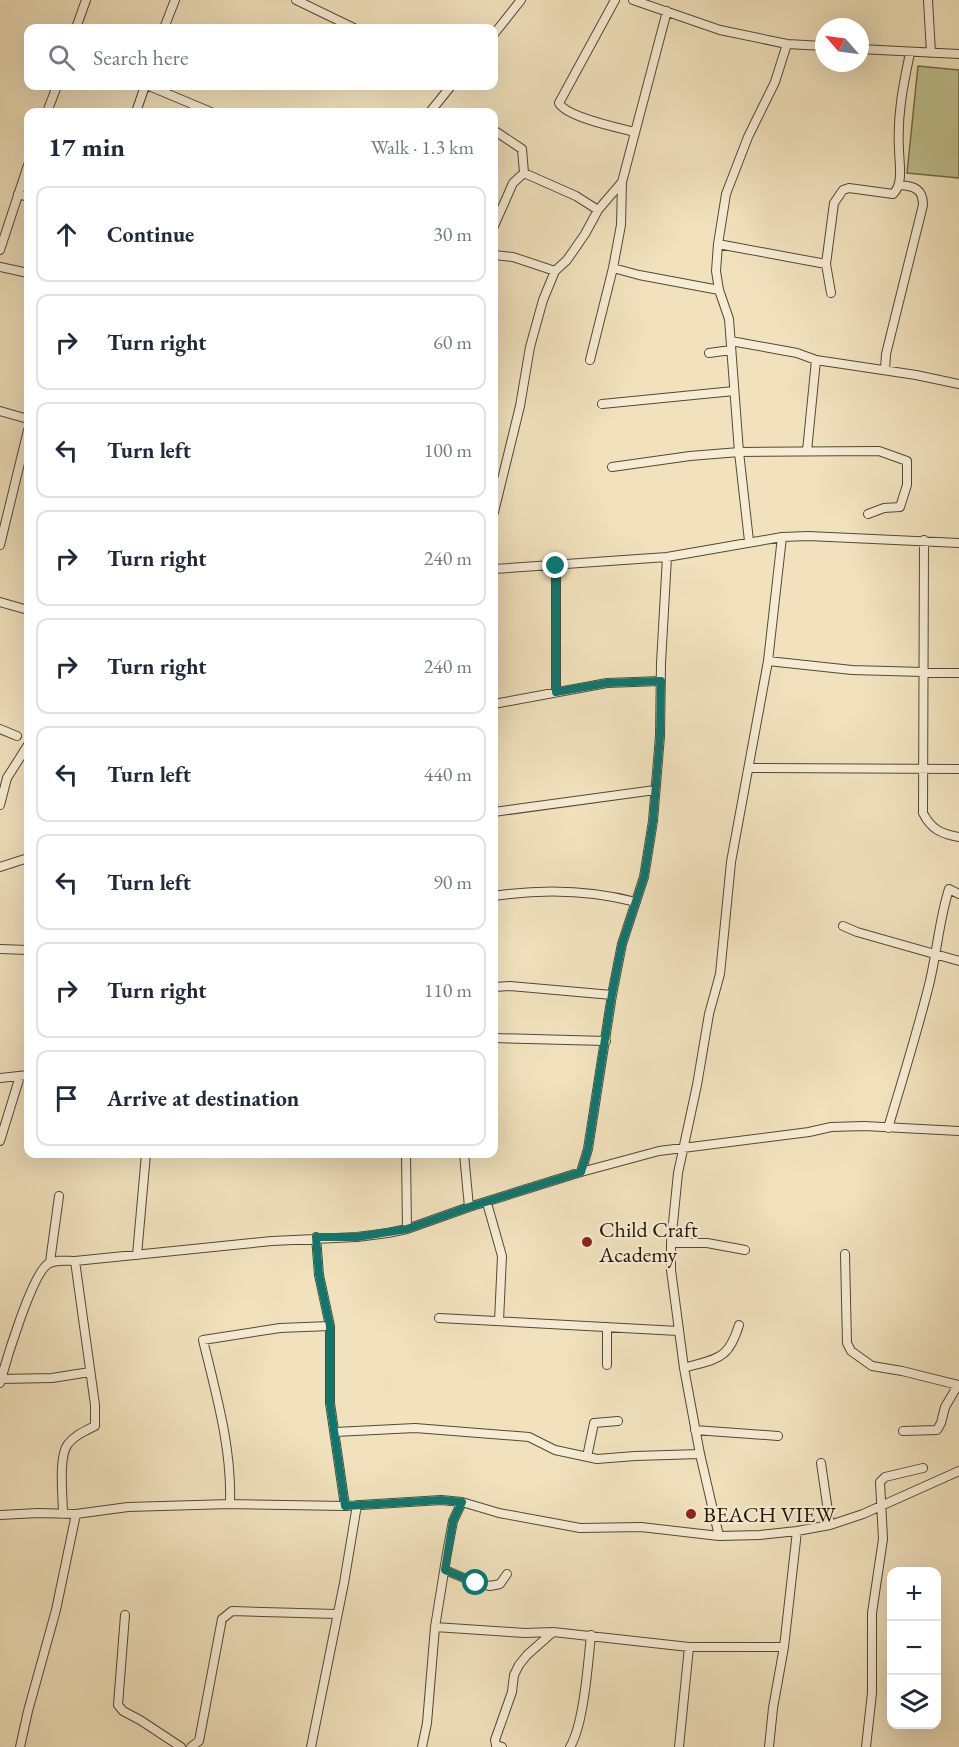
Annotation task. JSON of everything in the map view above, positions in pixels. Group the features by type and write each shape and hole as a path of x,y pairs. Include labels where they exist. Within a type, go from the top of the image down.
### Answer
{"street":[{"path":"77,24 86,0"},
{"path":"166,24 175,0"},
{"path":"296,0 346,24"},
{"path":"498,29 521,0"},
{"path":"615,0 559,103 563,109 597,122 635,132"},
{"path":"633,0 720,30 788,44 815,46"},
{"path":"928,0 931,53"},
{"path":"590,360 613,268 621,225 622,182 667,11"},
{"path":"750,541 739,452 731,341 727,311 719,290 718,244 726,194 748,137 775,82 788,44"},
{"path":"869,50 959,54"},
{"path":"831,293 826,264 834,203 843,190 849,188 893,194 900,185 898,124 900,101 910,53"},
{"path":"49,108 55,90"},
{"path":"138,108 145,90"},
{"path":"157,90 201,108"},
{"path":"433,108 448,90"},
{"path":"498,132 522,149 524,173"},
{"path":"524,173 570,192 597,210"},
{"path":"498,217 513,183 524,173"},
{"path":"0,250 24,177"},
{"path":"498,496 520,406 530,347 543,300 555,272 579,243 597,210 622,182"},
{"path":"885,370 886,354 923,205 923,198 914,186 900,185"},
{"path":"18,194 24,196"},
{"path":"0,213 10,217"},
{"path":"718,244 826,264"},
{"path":"498,255 513,257 555,272"},
{"path":"0,267 24,272"},
{"path":"613,268 719,290"},
{"path":"731,341 797,353 816,360 959,384"},
{"path":"709,353 732,350"},
{"path":"807,452 816,360"},
{"path":"602,404 734,391"},
{"path":"0,411 24,418"},
{"path":"0,544 3,521 24,445"},
{"path":"612,467 739,452 879,451 907,460 908,485 900,507 884,508 868,514"},
{"path":"498,569 667,557 782,537 808,536 959,543"},
{"path":"719,1536 695,1430 684,1368 671,1270 671,1243 678,1173 697,1085 709,1014 720,974 731,862 768,662 782,537"},
{"path":"924,540 923,813 928,825 959,837"},
{"path":"581,1172 588,1149 622,944 646,866 653,821 660,736 667,557"},
{"path":"556,566 556,692"},
{"path":"0,602 24,609"},
{"path":"768,662 852,670 959,673"},
{"path":"498,704 607,683 661,681"},
{"path":"0,729 17,736"},
{"path":"0,805 3,777 24,750"},
{"path":"750,768 959,769"},
{"path":"498,811 655,790"},
{"path":"0,867 24,859"},
{"path":"888,1128 918,1027 936,954 938,928 949,889 959,894"},
{"path":"498,896 580,892 636,902"},
{"path":"843,926 959,961"},
{"path":"0,949 24,950"},
{"path":"498,987 612,994"},
{"path":"498,1038 606,1041"},
{"path":"0,1078 24,1075 0,1141"},
{"path":"90,1372 52,1378 0,1380 24,1308 43,1268 50,1262 316,1237 357,1237 407,1229 581,1172 659,1151 831,1127 864,1126 959,1131"},
{"path":"137,1255 146,1158"},
{"path":"406,1158 407,1229"},
{"path":"464,1158 469,1207"},
{"path":"50,1262 60,1196"},
{"path":"487,1203 502,1256 499,1320"},
{"path":"316,1237 319,1275 330,1326 330,1403 345,1506"},
{"path":"671,1243 707,1243 745,1250"},
{"path":"845,1254 847,1343 851,1351 872,1366 958,1384 945,1407 937,1430 903,1431"},
{"path":"63,1514 62,1463 66,1446 77,1435 95,1426 96,1405 75,1261"},
{"path":"439,1318 678,1331"},
{"path":"684,1368 716,1358 727,1351 733,1343 739,1325"},
{"path":"230,1504 230,1467 225,1435 203,1340 280,1328 330,1326"},
{"path":"607,1327 607,1365"},
{"path":"586,1457 594,1423 618,1420"},
{"path":"335,1432 415,1428 529,1437 555,1450 597,1459 700,1454"},
{"path":"695,1430 778,1436"},
{"path":"821,1463 830,1525"},
{"path":"866,1747 872,1693 872,1613 883,1539 880,1482 882,1479 923,1468"},
{"path":"0,1515 75,1514 128,1507 230,1504 345,1506 441,1500 462,1502 499,1513 580,1528 641,1527 719,1536 797,1532 830,1525 881,1506 959,1471"},
{"path":"422,1747 427,1723 435,1627 453,1521 462,1502"},
{"path":"311,1747 357,1505"},
{"path":"20,1747 56,1610 75,1514"},
{"path":"769,1747 773,1708 784,1647 797,1532"},
{"path":"445,1570 490,1587 500,1584 507,1574"},
{"path":"191,1747 199,1741 222,1619 226,1614 232,1611 336,1614"},
{"path":"125,1615 118,1705 123,1712 140,1720 181,1747"},
{"path":"435,1627 525,1633 554,1632 689,1647 784,1647"},
{"path":"502,1747 496,1745 495,1740 512,1692 514,1675 527,1655 554,1632"},
{"path":"570,1747 574,1741 584,1691 591,1635"},
{"path":"679,1747 689,1647"}],"green space":[{"path":"918,66 959,70 959,178 907,173"}],"place":[{"name":"Child Craft Academy","path":"587,1242"},
{"name":"BEACH VIEW","path":"691,1514"}],"route":[{"path":"476,1583 445,1570 453,1521 462,1502 441,1500 345,1506 330,1403 330,1326 319,1275 316,1237 357,1237 407,1229 581,1172 588,1149 622,944 644,877 653,821 660,736 661,681 607,683 556,692 556,566"}]}
